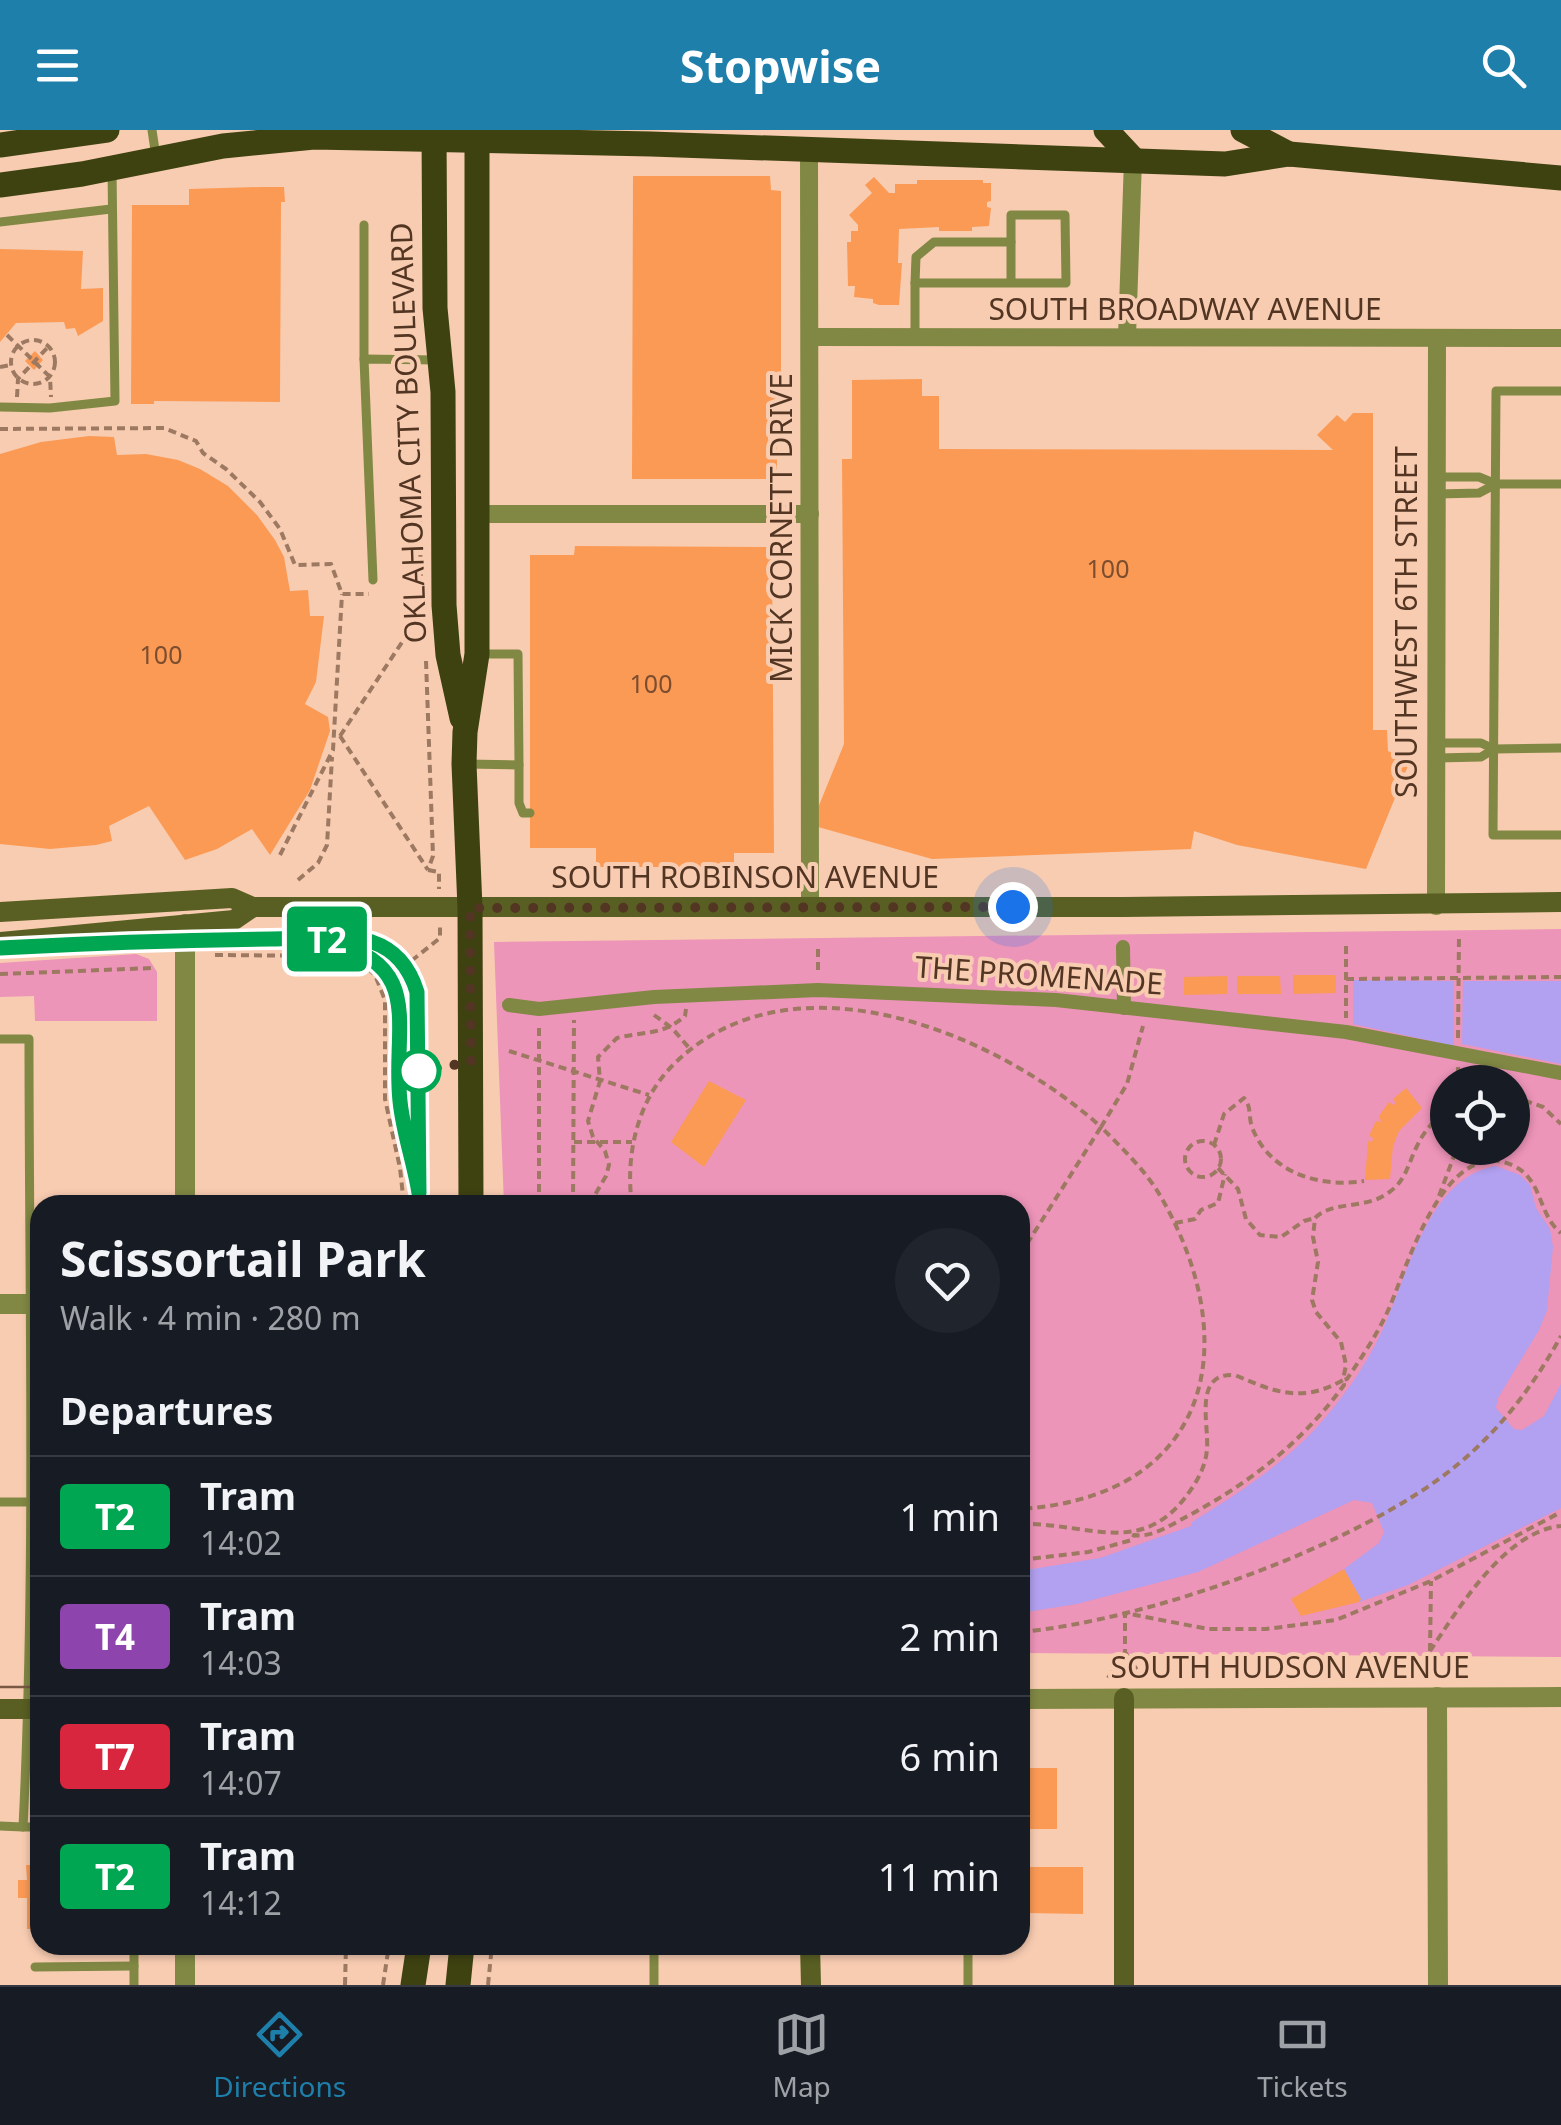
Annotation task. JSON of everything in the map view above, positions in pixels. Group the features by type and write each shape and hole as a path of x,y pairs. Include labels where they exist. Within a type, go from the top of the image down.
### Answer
{"main road":[{"path":"0,145 107,130"},
{"path":"1106,130 1134,160"},
{"path":"1243,130 1289,154"},
{"path":"0,185 157,160 222,138 434,134 810,139 1225,164 1289,154 1561,178"},
{"name":"OKLAHOMA CITY BOULEVARD","path":"434,134 435,308 443,392 444,605 448,655 465,732"},
{"name":"OKLAHOMA CITY BOULEVARD","path":"471,1195 470,908 464,764 477,654 477,135"},
{"path":"0,912 232,898 253,906"},
{"name":"SOUTH ROBINSON AVENUE","path":"253,906 1436,906 1561,902"},
{"path":"0,942 234,920 253,906"},
{"path":"1124,1698 1124,1985"},
{"path":"0,1710 30,1709"},
{"path":"412,1985 417,1955"},
{"path":"458,1985 461,1955"},
{"path":"810,1955 810,1985"}],"street":[{"name":"MICK CORNETT DRIVE","path":"810,139 810,907"},
{"path":"1127,337 1134,160"},
{"name":"SOUTH BROADWAY AVENUE","path":"810,337 1561,338"},
{"name":"SOUTHWEST 6TH STREET","path":"1436,906 1437,338"},
{"path":"478,514 810,514"},
{"path":"185,924 185,1195"},
{"path":"1123,947 1124,1008"},
{"name":"THE PROMENADE","path":"509,1005 539,1010 632,999 818,990 1056,1000 1346,1032 1561,1073"},
{"path":"0,1304 30,1304"},
{"path":"1437,1697 1438,1985"},
{"name":"SOUTH HUDSON AVENUE","path":"1030,1699 1561,1697"},
{"path":"185,1955 185,1985"}],"lane":[{"path":"152,130 157,160"},
{"path":"0,407 50,408 116,402 112,169"},
{"path":"0,222 111,209"},
{"path":"916,282 1011,283 1066,283 1065,215 1011,215 1011,283"},
{"path":"364,224 364,360 373,580"},
{"path":"916,337 916,257 934,242 1011,242"},
{"path":"364,360 440,360"},
{"path":"1561,391 1496,391 1493,835 1561,835"},
{"path":"1437,485 1479,477 1496,484 1561,484"},
{"path":"1437,485 1479,493 1496,484"},
{"path":"477,654 518,654 519,804 522,812 530,812"},
{"path":"1437,750 1480,757 1494,748 1561,748"},
{"path":"464,764 519,765"},
{"path":"0,1039 29,1039 33,1195"},
{"path":"0,1502 30,1502"},
{"path":"23,1827 30,1742"},
{"path":"0,1826 30,1827"},
{"path":"134,1955 134,1985"},
{"path":"654,1955 654,1985"},
{"path":"968,1955 968,1985"},
{"path":"35,1966 134,1966"}],"path":[{"path":"7,335 50,377"},
{"path":"16,407 18,379 10,364 12,355 19,344 33,339 50,346 56,362 50,377 50,408"},
{"path":"18,379 50,346"},
{"path":"0,367 10,364"},
{"path":"18,379 35,385 50,377"},
{"path":"0,428 164,428 196,441 202,453 226,468 260,502 280,529 295,565 331,564 342,594 337,736 280,855"},
{"path":"342,594 369,594"},
{"path":"337,736 422,612"},
{"path":"337,736 428,870 439,872"},
{"path":"298,880 318,863 327,844 333,750"},
{"path":"1458,1065 1459,935"},
{"path":"382,985 440,938"},
{"path":"1346,946 1346,1032"},
{"path":"214,955 350,957 370,968 382,985 385,1000 385,1099 403,1195"},
{"path":"0,974 153,968"},
{"path":"399,973 408,996 409,1024"},
{"path":"1346,978 1561,978"},
{"path":"596,1195 609,1165 588,1121 600,1081 598,1057 613,1040 672,1028 685,1016 687,996"},
{"path":"632,999 672,1028 690,1049"},
{"path":"574,1006 574,1195"},
{"path":"539,1010 539,1195"},
{"path":"632,1195 632,1142 650,1094 690,1049 717,1032 773,1013 837,1010 884,1015 950,1034 992,1052 1070,1098 1102,1126 1159,1193 1189,1254 1206,1338 1207,1450 1196,1482 1176,1508 1132,1540 1102,1550 1030,1559"},
{"path":"1030,1239 1127,1084 1137,1058 1145,1010"},
{"path":"509,1052 650,1094"},
{"path":"1214,1145 1224,1114 1244,1098 1250,1104 1250,1124 1258,1140 1284,1165 1303,1178 1327,1184 1364,1181"},
{"path":"1530,1102 1543,1107 1561,1124"},
{"path":"1218,1168 1242,1196 1249,1224 1260,1235 1281,1237 1323,1210 1360,1206 1388,1193 1405,1175 1430,1127"},
{"path":"1204,1141 1214,1145 1220,1154 1218,1168 1212,1175 1200,1177 1190,1172 1185,1160 1193,1145 1204,1141"},
{"path":"574,1142 632,1142"},
{"path":"1437,1200 1474,1166 1504,1162 1530,1178 1545,1214 1561,1233"},
{"path":"1030,1507 1083,1498 1145,1468 1175,1437 1204,1389 1224,1375 1302,1394 1323,1392 1348,1379 1372,1341 1450,1165"},
{"path":"1175,1223 1194,1219 1201,1210 1218,1203 1225,1174"},
{"path":"1030,1525 1140,1536 1154,1532 1177,1522 1269,1464 1330,1404 1344,1385 1346,1365 1341,1342 1316,1312 1312,1300 1318,1262 1314,1218"},
{"path":"1030,1630 1125,1613 1215,1586 1362,1525 1404,1503 1454,1468 1516,1406 1561,1336"},
{"path":"1125,1613 1208,1629 1302,1626 1336,1620 1431,1582 1561,1512"},
{"path":"1431,1582 1430,1651 1461,1605 1528,1532 1561,1526"},
{"path":"1108,1678 1125,1652 1125,1613"},
{"path":"1125,1652 1143,1679"},
{"path":"346,1955 346,1985"},
{"path":"383,1985 388,1955"},
{"path":"488,1985 491,1955"}],"shaded area":[{"path":"1561,929 1561,1657 1030,1653 1030,1195 504,1195 494,942"},
{"path":"136,954 149,959 157,972 157,1021 35,1021 34,996 0,997 0,963"},
{"path":"1353,980 1454,981 1454,1046 1353,1024"},
{"path":"1463,981 1561,981 1561,1064 1462,1044"},
{"path":"1496,1166 1520,1175 1530,1185 1536,1208 1550,1229 1553,1247 1547,1310 1496,1408 1514,1429 1522,1430 1544,1416 1561,1384 1561,1508 1408,1585 1359,1602 1344,1569 1379,1543 1384,1532 1372,1503 1354,1500 1198,1572 1077,1604 1030,1611 1030,1569 1100,1558 1191,1526 1295,1449 1355,1378 1380,1335 1422,1234 1452,1189 1472,1174"}],"building":[{"path":"633,176 770,176 771,190 781,191 781,420 768,421 768,440 777,441 777,479 632,479"},
{"path":"874,177 889,193 895,193 895,184 917,184 917,180 991,183 991,201 987,202 991,208 989,226 972,227 972,231 939,231 939,227 899,229 899,305 879,305 873,299 854,297 855,286 848,286 847,242 851,242 851,231 858,231 849,215 872,193 865,185"},
{"path":"284,187 280,402 131,404 132,205 189,205 189,189"},
{"path":"0,249 83,251 81,289 103,288 103,321 78,336 75,328 66,329 64,322 16,323 0,342"},
{"path":"35,351 43,360 34,370 25,361"},
{"path":"922,379 922,396 939,396 939,449 1333,450 1317,435 1337,415 1345,422 1353,413 1373,413 1373,730 1387,730 1388,751 1410,761 1366,869 1237,845 1194,831 1191,849 932,859 811,825 844,744 842,459 852,459 852,380"},
{"path":"114,437 117,455 146,454 178,460 228,486 275,540 284,557 290,591 308,590 310,616 324,616 316,682 305,704 328,717 330,731 310,790 270,855 252,829 217,849 185,860 149,806 109,826 112,841 50,849 0,844 0,454 41,442"},
{"path":"575,546 772,547 774,853 734,853 734,867 596,867 596,848 530,848 530,555 574,555"},
{"path":"1293,975 1336,975 1336,993 1293,994"},
{"path":"1227,976 1227,994 1184,995 1184,977"},
{"path":"1237,976 1280,976 1281,994 1237,994"},
{"path":"709,1081 746,1100 704,1167 671,1142"},
{"path":"1406,1088 1422,1108 1399,1131 1393,1146 1390,1179 1365,1180 1368,1141 1373,1138 1369,1136 1376,1121 1381,1122 1379,1116 1389,1102 1396,1103 1393,1099"},
{"path":"1344,1569 1361,1599 1359,1602 1301,1616 1291,1599"},
{"path":"1030,1768 1057,1768 1057,1829 1030,1829"},
{"path":"26,1865 30,1865 30,1929 27,1898 18,1898 18,1880 27,1880"},
{"path":"1030,1867 1083,1867 1083,1914 1030,1913"}],"tram line":[{"name":"T2","path":"0,948 139,940 281,939 351,939 384,948 406,967 419,1004 419,1193 402,1119 396,991 372,956 331,942"},
{"path":"0,948 139,940 351,939 384,949 407,971 417,992 419,1195"},
{"path":"357,949 376,960 395,992 401,1103 410,1150"},
{"path":"0,1687 30,1687"}],"route":[{"path":"419,1071 471,1062 470,908 1013,907"}]}
